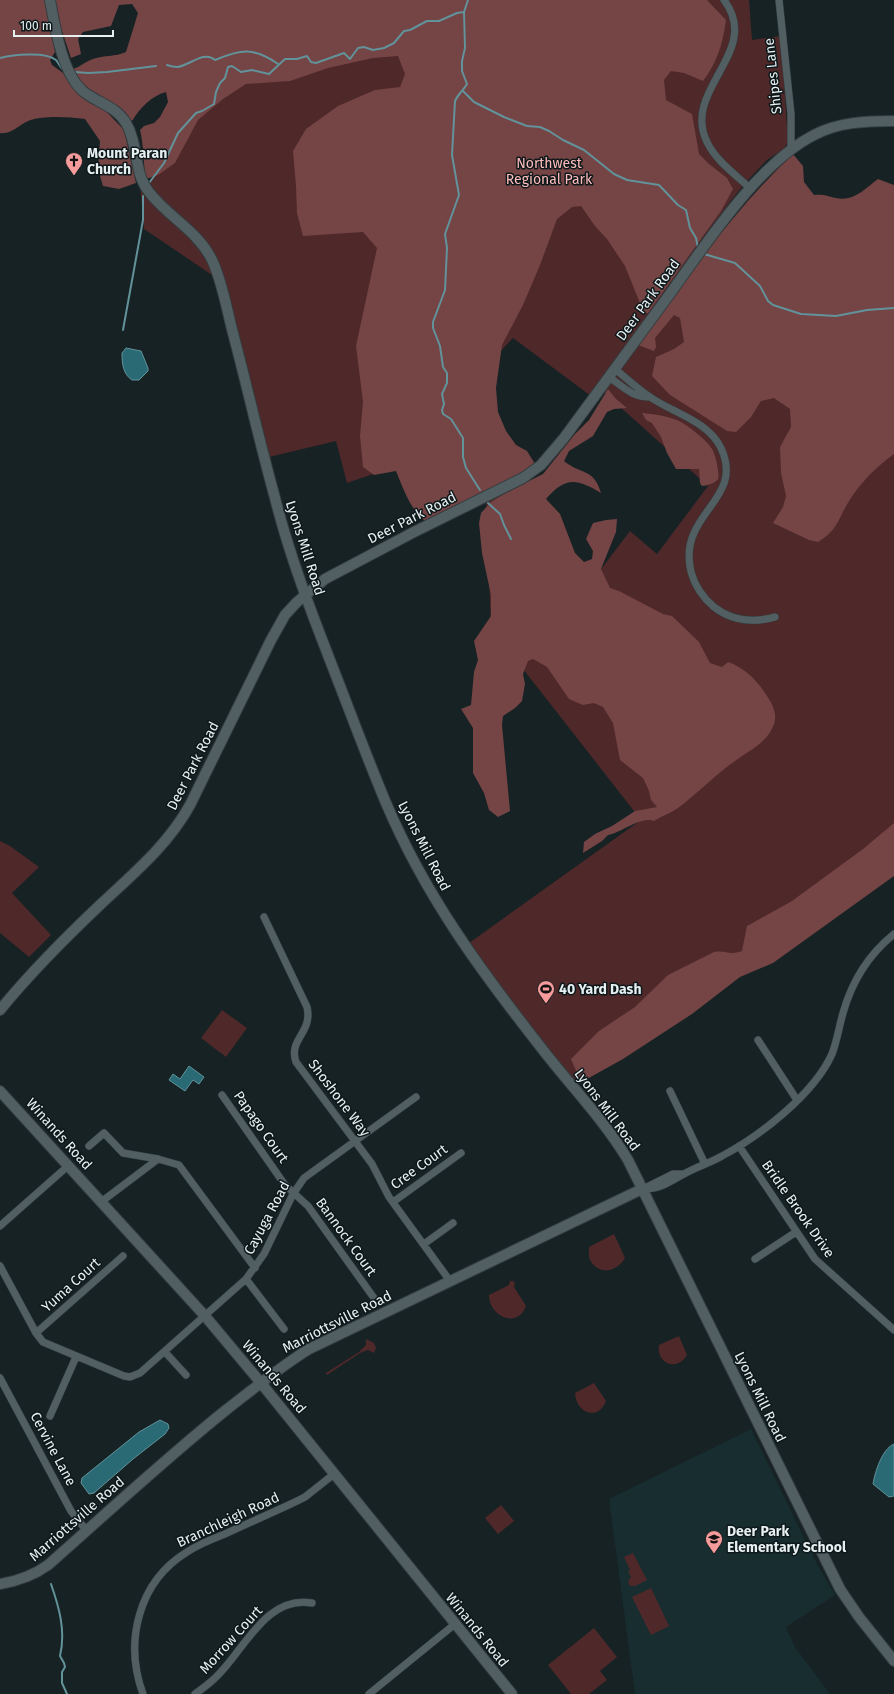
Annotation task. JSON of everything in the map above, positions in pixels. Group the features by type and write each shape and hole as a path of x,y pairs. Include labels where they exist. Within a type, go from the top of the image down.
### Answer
{"main road":[{"name":"Lyons Mill Road","path":"50,0 61,49 75,83 85,93 123,117 133,139 139,172 145,187 159,203 197,239 213,262 279,515 304,594 385,800 438,904 464,946 496,990 615,1141 628,1160 840,1589 859,1617 894,1661"},
{"name":"Deer Park Road","path":"0,1010 40,963 151,857 177,827 190,805 275,632 285,615 304,594 350,564 530,474 541,465 554,450 696,257 751,189 775,163 791,149 814,135 836,127 859,123 894,121"},
{"name":"Winands Road","path":"0,1091 205,1316 261,1383 512,1694"},
{"name":"Marriottsville Road","path":"0,1584 24,1579 36,1574 48,1565 154,1470 261,1383 287,1363 309,1349 642,1189"}],"street":[{"path":"724,0 731,14 735,27 735,36 728,58 706,97 702,111 702,125 706,141 715,154 751,189"},
{"name":"Shipes Lane","path":"779,0 791,114 791,149"},
{"path":"612,373 633,394 642,398 650,397 704,428 714,437 723,455 726,468 722,489 697,526 690,546 690,568 693,579 700,592 716,608 735,618 756,621 775,617"},
{"name":"Shoshone Way","path":"264,917 307,1007 309,1015 308,1024 294,1049 296,1062 376,1171 393,1202 450,1280"},
{"name":"Marriottsville Road","path":"642,1189 654,1189 676,1180 683,1174 739,1146 764,1129 797,1100 818,1078 832,1054 854,980 863,966 882,944 894,934"},
{"path":"758,1040 797,1100"},
{"path":"670,1091 705,1164"},
{"name":"Papago Court","path":"222,1095 285,1185 293,1194"},
{"name":"Cayuga Road","path":"76,1357 130,1377 140,1373 246,1279 255,1268 271,1241 293,1194 304,1178 416,1097"},
{"path":"89,1146 104,1133 123,1153 174,1163 181,1168 255,1268"},
{"name":"Bridle Brook Drive","path":"739,1146 815,1259 894,1330"},
{"name":"Cree Court","path":"393,1202 461,1153"},
{"path":"101,1202 158,1159"},
{"path":"0,1226 69,1165"},
{"name":"Bannock Court","path":"293,1194 308,1206 374,1298"},
{"path":"424,1244 453,1223"},
{"path":"755,1259 796,1232"},
{"name":"Yuma Court","path":"36,1333 123,1256"},
{"path":"0,1266 40,1340 76,1357 50,1416"},
{"path":"246,1279 284,1329"},
{"path":"165,1352 186,1375"},
{"name":"Cervine Lane","path":"0,1378 71,1511 86,1530"},
{"name":"Branchleigh Road","path":"143,1694 135,1654 136,1625 145,1598 158,1577 167,1567 187,1552 300,1500 334,1474"},
{"name":"Morrow Court","path":"195,1694 220,1674 265,1618 291,1603 304,1601 312,1602"},
{"path":"369,1694 455,1624"}],"shaded area":[{"name":"Deer Park Elementary School","path":"751,1429 817,1564 835,1595 786,1627 795,1647 830,1694 635,1694 609,1499"}],"green space":[{"path":"0,0 45,0 55,52 50,60 52,65 66,75 75,89 104,109 124,130 136,183 119,189 103,186 98,169 100,141 85,119 47,117 34,119 25,122 9,132 0,133"},
{"path":"55,0 707,0 726,20 721,45 716,60 703,81 684,73 671,71 664,80 666,100 692,114 699,154 727,178 733,189 721,211 648,313 644,313 625,266 607,239 595,226 581,206 572,207 557,219 523,305 502,345 496,388 498,412 506,431 516,445 527,451 535,464 529,470 425,521 415,511 404,491 396,471 374,475 363,467 360,436 363,402 356,346 377,248 363,232 303,236 297,213 293,151 306,129 338,106 375,90 400,87 405,74 398,56 373,58 328,68 290,81 246,84 223,99 198,120 175,163 158,175 146,179 140,130 144,126 154,123 160,117 168,102 166,92 155,96 146,103 132,121 120,108 91,91 82,83 73,69 93,59 118,55 126,52 138,13 132,4 119,5 111,26 83,32 78,39 81,54 71,58 59,22"},
{"name":"Northwest Regional Park","path":"468,0 749,0 752,40 781,36 788,142 781,151 768,159 742,187 721,214 710,234 750,222 894,192 894,874 573,1082 551,1055 469,943 641,820 491,628 486,500 502,493 595,577 630,531 657,554 708,486 598,387 591,396 513,338 388,469 347,483 336,441 269,457 219,268 152,191 149,183 216,92"},
{"path":"793,154 803,166 804,182 814,195 823,195 842,199 848,198 858,194 878,179 894,185 894,454 875,469 864,481 853,494 834,528 825,538 818,542 809,540 773,523 783,507 786,496 781,473 780,447 791,427 790,409 774,398 761,401 751,417 736,432 727,431 670,395 652,376 656,357 674,349 684,342 680,318 674,315 655,338 656,347 654,351 638,345 692,270 730,222 750,198"},
{"path":"140,184 201,248 215,277 144,229"},
{"path":"608,389 616,399 627,408 614,409 607,412 593,436 569,451 564,461 595,479 601,493 593,488 572,482 560,486 546,499 560,514 575,553 584,562 592,559 593,551 586,539 593,523 617,519 616,532 601,569 610,588 619,591 663,614 672,616 699,642 710,663 722,667 728,662 734,664 749,674 758,683 770,700 775,715 775,720 771,730 763,741 728,766 678,808 654,821 643,821 608,835 602,841 583,853 584,842 595,834 612,826 635,811 657,807 651,800 643,778 620,760 613,723 603,707 594,703 583,705 569,699 547,667 533,659 528,661 523,674 525,684 522,701 503,716 502,725 510,811 498,817 489,810 484,793 473,773 473,728 461,709 471,705 474,672 478,660 474,641 491,616 491,595 482,553 479,523 481,513 491,502 507,492 543,474 575,434 589,420"},
{"path":"642,413 679,421 702,437 713,451 717,464 718,479 711,484 702,486 700,483 699,469 676,469 667,453 661,437 652,423 646,420"},
{"path":"894,823 894,876 773,963 740,977 692,1014 623,1059 587,1079 579,1078 571,1059 599,1031 635,1007 668,975 714,952 734,953 742,951 747,926 792,901 863,849"},
{"path":"0,841 10,846 39,867 12,893 51,935 29,957 0,933"},
{"path":"222,1010 247,1028 226,1057 201,1038"},
{"path":"614,1234 625,1258 622,1263 613,1269 603,1270 594,1265 590,1260 589,1247"},
{"path":"510,1281 515,1283 514,1287 526,1306 522,1313 517,1317 511,1318 504,1317 494,1309 490,1303 489,1295 509,1285"},
{"path":"679,1336 687,1355 678,1363 668,1364 661,1357 659,1345"},
{"path":"366,1339 374,1343 376,1348 374,1353 368,1350 360,1353 327,1375 326,1373 359,1352 366,1345"},
{"path":"594,1383 606,1401 603,1407 593,1413 583,1410 579,1406 575,1393"},
{"path":"501,1505 514,1521 498,1534 485,1518"},
{"path":"633,1553 647,1580 635,1586 630,1586 628,1581 631,1577 628,1571 630,1570 624,1557"},
{"path":"651,1588 669,1626 651,1635 632,1597"},
{"path":"594,1628 617,1657 600,1671 607,1680 589,1694 571,1694 548,1665"}],"water":[{"path":"126,348 141,351 148,368 148,371 139,380 132,380 125,372 122,353"},
{"path":"189,1066 204,1077 199,1084 193,1080 185,1091 169,1080 173,1074 180,1079"},
{"path":"160,1420 168,1424 169,1428 165,1434 133,1459 94,1493 89,1494 81,1483 82,1478 139,1432"},
{"path":"894,1444 894,1496 889,1497 873,1484 877,1467 886,1451"}],"waterway":[{"path":"468,0 464,12 465,48 462,61 462,71 467,84 455,101 452,155 459,195 445,234 447,248 445,290 433,322 433,328 440,346 443,367 447,373 447,383 442,394 444,404 442,410 443,414 451,419 463,438 463,457 466,468 480,490"},
{"path":"149,183 164,163 178,133 196,113 214,104 216,92 220,83 225,78 228,67 232,66 241,72 252,70 269,74 285,59 297,59 307,56 311,62 316,63 344,53 350,59 358,48 364,47 373,50 384,48 394,43 404,31 410,30 427,21 439,21 457,13 464,12"},
{"path":"167,65 177,67 201,58 211,57 215,60 240,52 254,52 269,58 278,64"},
{"path":"0,58 20,55 44,55 56,60 63,70"},
{"path":"75,72 107,72 156,66"},
{"path":"463,91 474,102 504,117 527,126 540,127 584,150 614,174 627,180 659,185 678,205 686,210 690,228 696,238 698,248"},
{"path":"123,330 143,220 143,196"},
{"path":"704,254 735,263 760,286 768,301 773,305 801,314 836,316 867,310 894,308"},
{"path":"488,503 500,514 511,539"},
{"path":"51,1584 61,1619 62,1647 60,1656 65,1667 62,1672 62,1683 67,1694"}],"place":[{"name":"Mount Paran Church","path":"74,176"},
{"name":"40 Yard Dash","path":"546,1004"},
{"name":"Deer Park Elementary School","path":"714,1554"}]}
